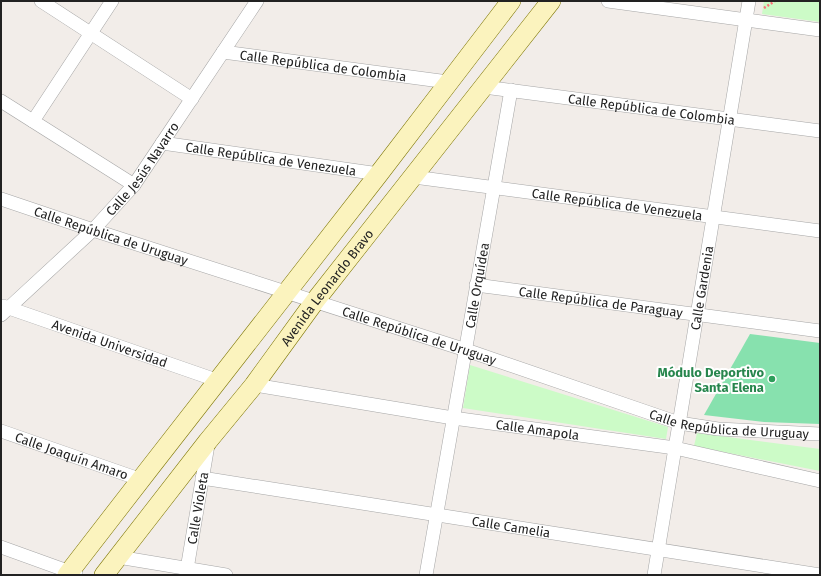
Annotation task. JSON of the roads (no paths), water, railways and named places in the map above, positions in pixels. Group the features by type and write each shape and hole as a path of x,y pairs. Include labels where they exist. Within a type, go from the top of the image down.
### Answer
{"street":[{"path":"41,1 192,99"},
{"path":"32,121 112,1"},
{"path":"1,547 72,574 286,292 379,174 511,1"},
{"name":"Avenida Leonardo Bravo","path":"104,575 208,441 254,385 315,301 551,1"},
{"path":"608,1 820,30"},
{"name":"Calle Gardenia","path":"654,575 749,1"},
{"name":"Calle Jesús Navarro","path":"3,309 93,230 134,185 223,52 252,3"},
{"name":"Calle República de Colombia","path":"223,52 448,82"},
{"name":"Calle República de Colombia","path":"484,87 820,131"},
{"name":"Calle Orquídea","path":"426,575 511,90"},
{"path":"1,101 134,185"},
{"name":"Calle República de Venezuela","path":"162,143 379,174"},
{"name":"Calle República de Venezuela","path":"414,177 820,231"},
{"name":"Calle República de Uruguay","path":"1,199 466,350 679,423 718,429 820,434"},
{"name":"Calle República de Paraguay","path":"476,285 820,331"},
{"name":"Avenida Universidad","path":"3,309 219,381"},
{"name":"Calle Amapola","path":"254,385 453,418 675,448 820,481"},
{"name":"Calle Joaquín Amaro","path":"1,431 142,480"},
{"name":"Calle Violeta","path":"187,572 208,441"},
{"name":"Calle Camelia","path":"202,478 820,575"},
{"path":"118,557 187,572 226,575"}],"place":[{"name":"Módulo Deportivo Santa Elena","path":"772,379"}]}
